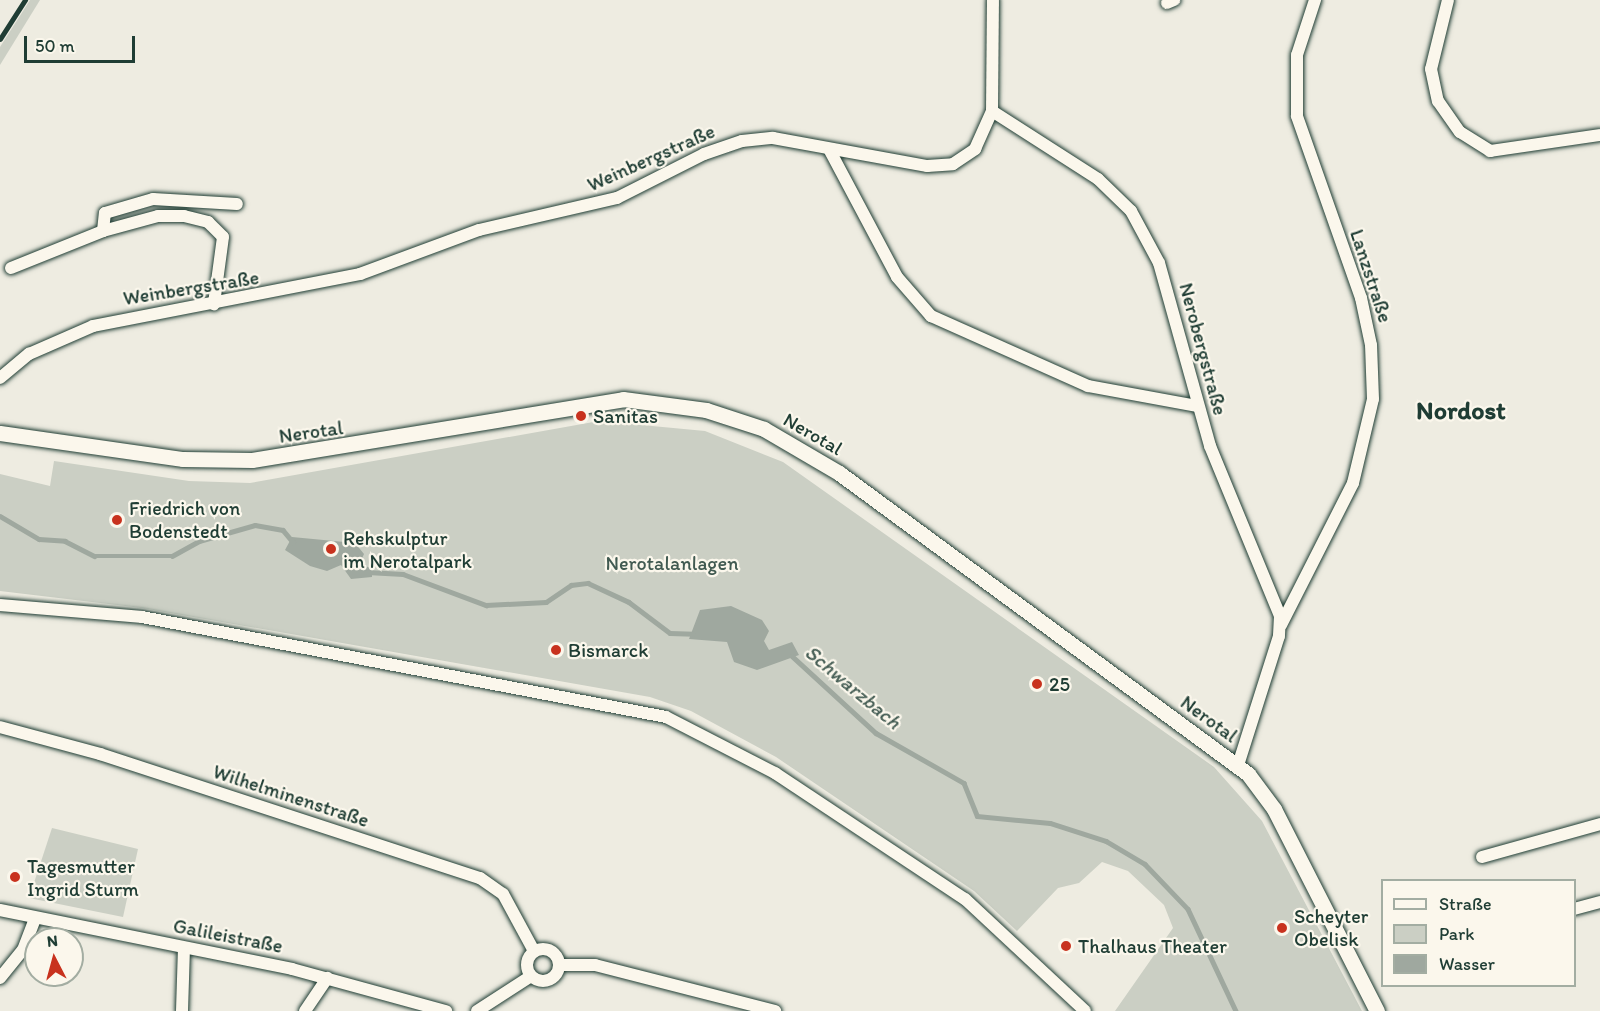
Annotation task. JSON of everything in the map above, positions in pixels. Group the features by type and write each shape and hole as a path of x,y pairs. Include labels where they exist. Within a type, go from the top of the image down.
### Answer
{"street":[{"path":"992,111 993,0"},
{"name":"Lanzstraße","path":"1281,625 1353,483 1373,399 1371,345 1361,298 1297,116 1297,55 1316,0"},
{"path":"1448,0 1431,69 1438,101 1460,132 1490,151 1600,135"},
{"name":"Weinbergstraße","path":"0,378 29,354 93,326 325,284 487,228 586,208 742,141 773,138 829,149 947,165 975,149 992,111"},
{"name":"Nerobergstraße","path":"992,111 1089,172 1131,211 1159,263 1197,406 1281,625"},
{"path":"829,149 897,277 931,316 1088,386 1197,406"},
{"path":"103,231 105,213 153,199 237,204"},
{"path":"10,268 103,231 173,215 219,229 225,252 214,304"},
{"name":"Nerotal","path":"0,433 144,454 236,461 338,450 596,401 647,400 706,410 764,429 825,463 1238,765 1274,809 1377,1011"},
{"path":"0,605 142,617 666,717 755,761 964,899 1085,1011"},
{"path":"1238,765 1281,625"},
{"name":"Wilhelminenstraße","path":"0,727 100,754 480,878 503,894 534,951"},
{"path":"1482,857 1600,824"},
{"path":"1576,909 1600,902"},
{"name":"Galileistraße","path":"0,910 327,978 446,1011"},
{"path":"0,978 23,950 34,918"},
{"path":"182,1011 184,948"},
{"path":"531,976 527,960 534,951 553,952 560,965"},
{"path":"531,976 547,981 560,965"},
{"path":"560,965 595,965 735,998 775,1011"},
{"path":"477,1011 531,976"},
{"path":"305,1011 327,978"},
{"path":"732,1011 735,998"}],"green space":[{"path":"30,0 40,0 0,65 0,47"},
{"name":"Nerotalanlagen","path":"599,421 705,431 783,462 1214,767 1262,821 1362,1011 1115,1011 1173,928 1164,905 1128,871 1102,862 1079,883 1058,888 1017,931 974,891 776,757 691,711 650,697 142,608 0,591 0,474 50,486 54,461 189,481 250,483"},
{"path":"52,828 138,849 123,917 29,898"}],"water":[{"path":"292,537 355,543 364,554 360,563 372,569 372,577 351,579 341,565 327,571 310,566 285,550"},
{"path":"731,606 762,620 769,631 764,641 769,650 792,642 799,655 757,670 734,662 727,642 689,639 700,610"}],"waterway":[{"name":"Schwarzbach","path":"0,516 39,539 65,541 94,556 172,556 199,541 255,525 283,530 293,542"},
{"name":"Schwarzbach","path":"367,572 403,574 486,605 546,602 571,585 588,583 629,602 670,633 693,634"},
{"name":"Schwarzbach","path":"792,656 876,733 964,783 977,816 1050,823 1106,841 1145,864 1188,909 1236,1011"}],"railway":[{"path":"0,39 25,0"}],"place":[{"name":"Sanitas","path":"581,416"},
{"name":"Friedrich von Bodenstedt","path":"117,520"},
{"name":"Rehskulptur im Nerotalpark","path":"331,549"},
{"name":"Bismarck","path":"556,650"},
{"name":"25","path":"1037,684"},
{"name":"Tagesmutter Ingrid Sturm","path":"15,877"},
{"name":"Scheyter Obelisk","path":"1282,928"},
{"name":"Thalhaus Theater","path":"1066,946"}],"district":[{"name":"Nordost","path":"1461,411"}]}
